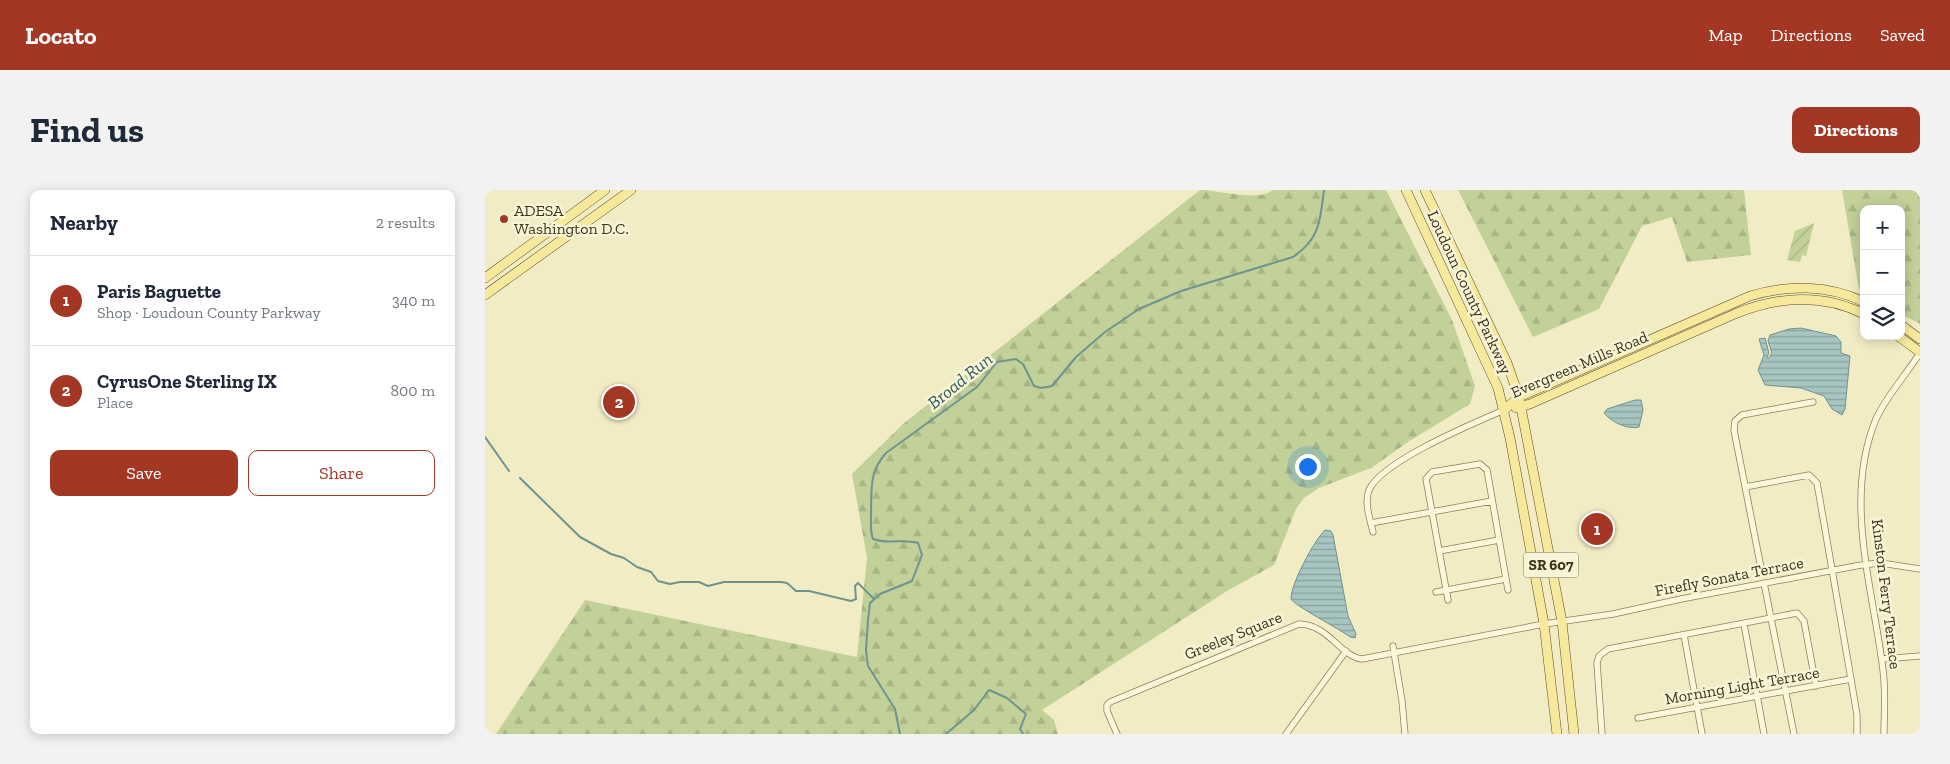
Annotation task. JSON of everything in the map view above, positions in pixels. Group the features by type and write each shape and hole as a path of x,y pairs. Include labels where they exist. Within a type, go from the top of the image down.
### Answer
{"main road":[{"path":"485,278 605,190"},
{"path":"485,295 631,190"},
{"name":"Loudoun County Parkway","path":"1406,190 1493,373 1504,410 1544,624 1557,734"},
{"name":"Loudoun County Parkway","path":"1425,190 1507,363 1519,397 1562,622 1574,734"},
{"name":"Evergreen Mills Road","path":"1504,410 1519,397 1723,307 1760,293 1786,288 1814,288 1845,294 1860,300"},
{"name":"Evergreen Mills Road","path":"1504,410 1521,407 1737,313 1772,301 1791,298 1820,300 1839,304 1860,312"},
{"path":"1905,329 1920,339"},
{"path":"1902,340 1920,353"}],"street":[{"name":"Kinston Ferry Terrace","path":"1884,734 1882,659 1866,564 1862,507 1862,472 1868,444 1877,418 1920,353"},
{"path":"1762,573 1734,430 1735,420 1742,415 1813,402"},
{"path":"1373,532 1367,502 1369,491 1379,478 1417,450 1504,410"},
{"path":"1448,600 1426,482 1429,473 1464,465 1476,464 1485,467 1508,590"},
{"path":"1745,487 1802,476 1814,478 1817,483 1851,679 1857,734"},
{"path":"1371,523 1492,501"},
{"path":"1439,551 1499,540"},
{"name":"Firefly Sonata Terrace","path":"1544,624 1613,614 1866,564 1881,563 1920,569"},
{"path":"1436,592 1506,579"},
{"path":"1764,583 1794,734"},
{"path":"1602,734 1597,670 1599,656 1608,649 1793,613 1803,617 1816,686"},
{"name":"Greeley Square","path":"1117,734 1107,711 1107,705 1110,702 1293,625 1304,624 1316,628 1329,636 1353,657 1362,659 1544,624"},
{"path":"1744,624 1764,734"},
{"path":"1684,635 1702,734"},
{"path":"1393,646 1405,734"},
{"path":"1287,734 1346,651"},
{"path":"1882,659 1920,656"},
{"name":"Morning Light Terrace","path":"1638,718 1851,679"}],"green space":[{"path":"1200,190 1259,195 1272,190 1386,190 1452,320 1475,386 1470,404 1411,440 1371,468 1319,488 1304,498 1296,509 1274,565 1227,591 1042,710 1054,720 1058,734 496,734 585,600 857,657 867,558 852,474 903,424"},
{"path":"1458,190 1744,190 1751,255 1687,262 1672,217 1642,226 1599,309 1533,337"},
{"path":"1842,190 1920,190 1920,324 1905,316 1905,205 1860,205 1859,289"},
{"path":"1814,223 1806,256 1802,255 1800,262 1787,260 1795,231"}],"water":[{"path":"1801,328 1836,336 1841,342 1841,353 1850,356 1845,409 1842,415 1832,409 1824,396 1801,388 1765,385 1758,370 1764,355 1759,339 1765,338 1769,353 1768,359 1772,353 1768,341 1770,335 1789,329"},
{"path":"1635,400 1641,400 1643,410 1639,427 1620,425 1604,413 1607,409"},
{"path":"1325,530 1331,531 1333,535 1348,616 1356,634 1355,638 1350,637 1308,612 1291,599 1295,583 1304,563 1320,535"}],"waterway":[{"name":"Broad Run","path":"900,734 895,709 868,666 866,650 870,603 880,594 912,581 922,555 918,543 873,539 871,533 871,490 876,468 880,460 886,453 977,387 997,362 1016,359 1023,364 1034,386 1041,388 1052,386 1076,357 1105,332 1139,309 1181,291 1293,257 1314,236 1320,220 1324,190"},
{"path":"485,437 509,471"},
{"path":"520,478 580,537 611,554 624,558 637,567 651,572 658,581 670,584 699,582 708,586 724,582 781,582 787,583 796,591 809,591 851,601 856,599 855,586 858,583 874,599"},
{"path":"946,734 974,710 989,690 1007,698 1026,714 1020,729 1023,734"}],"place":[{"name":"ADESA Washington D.C.","path":"504,219"},
{"name":"CyrusOne Sterling IX","path":"619,402"},
{"name":"Paris Baguette","path":"1597,529"}]}
